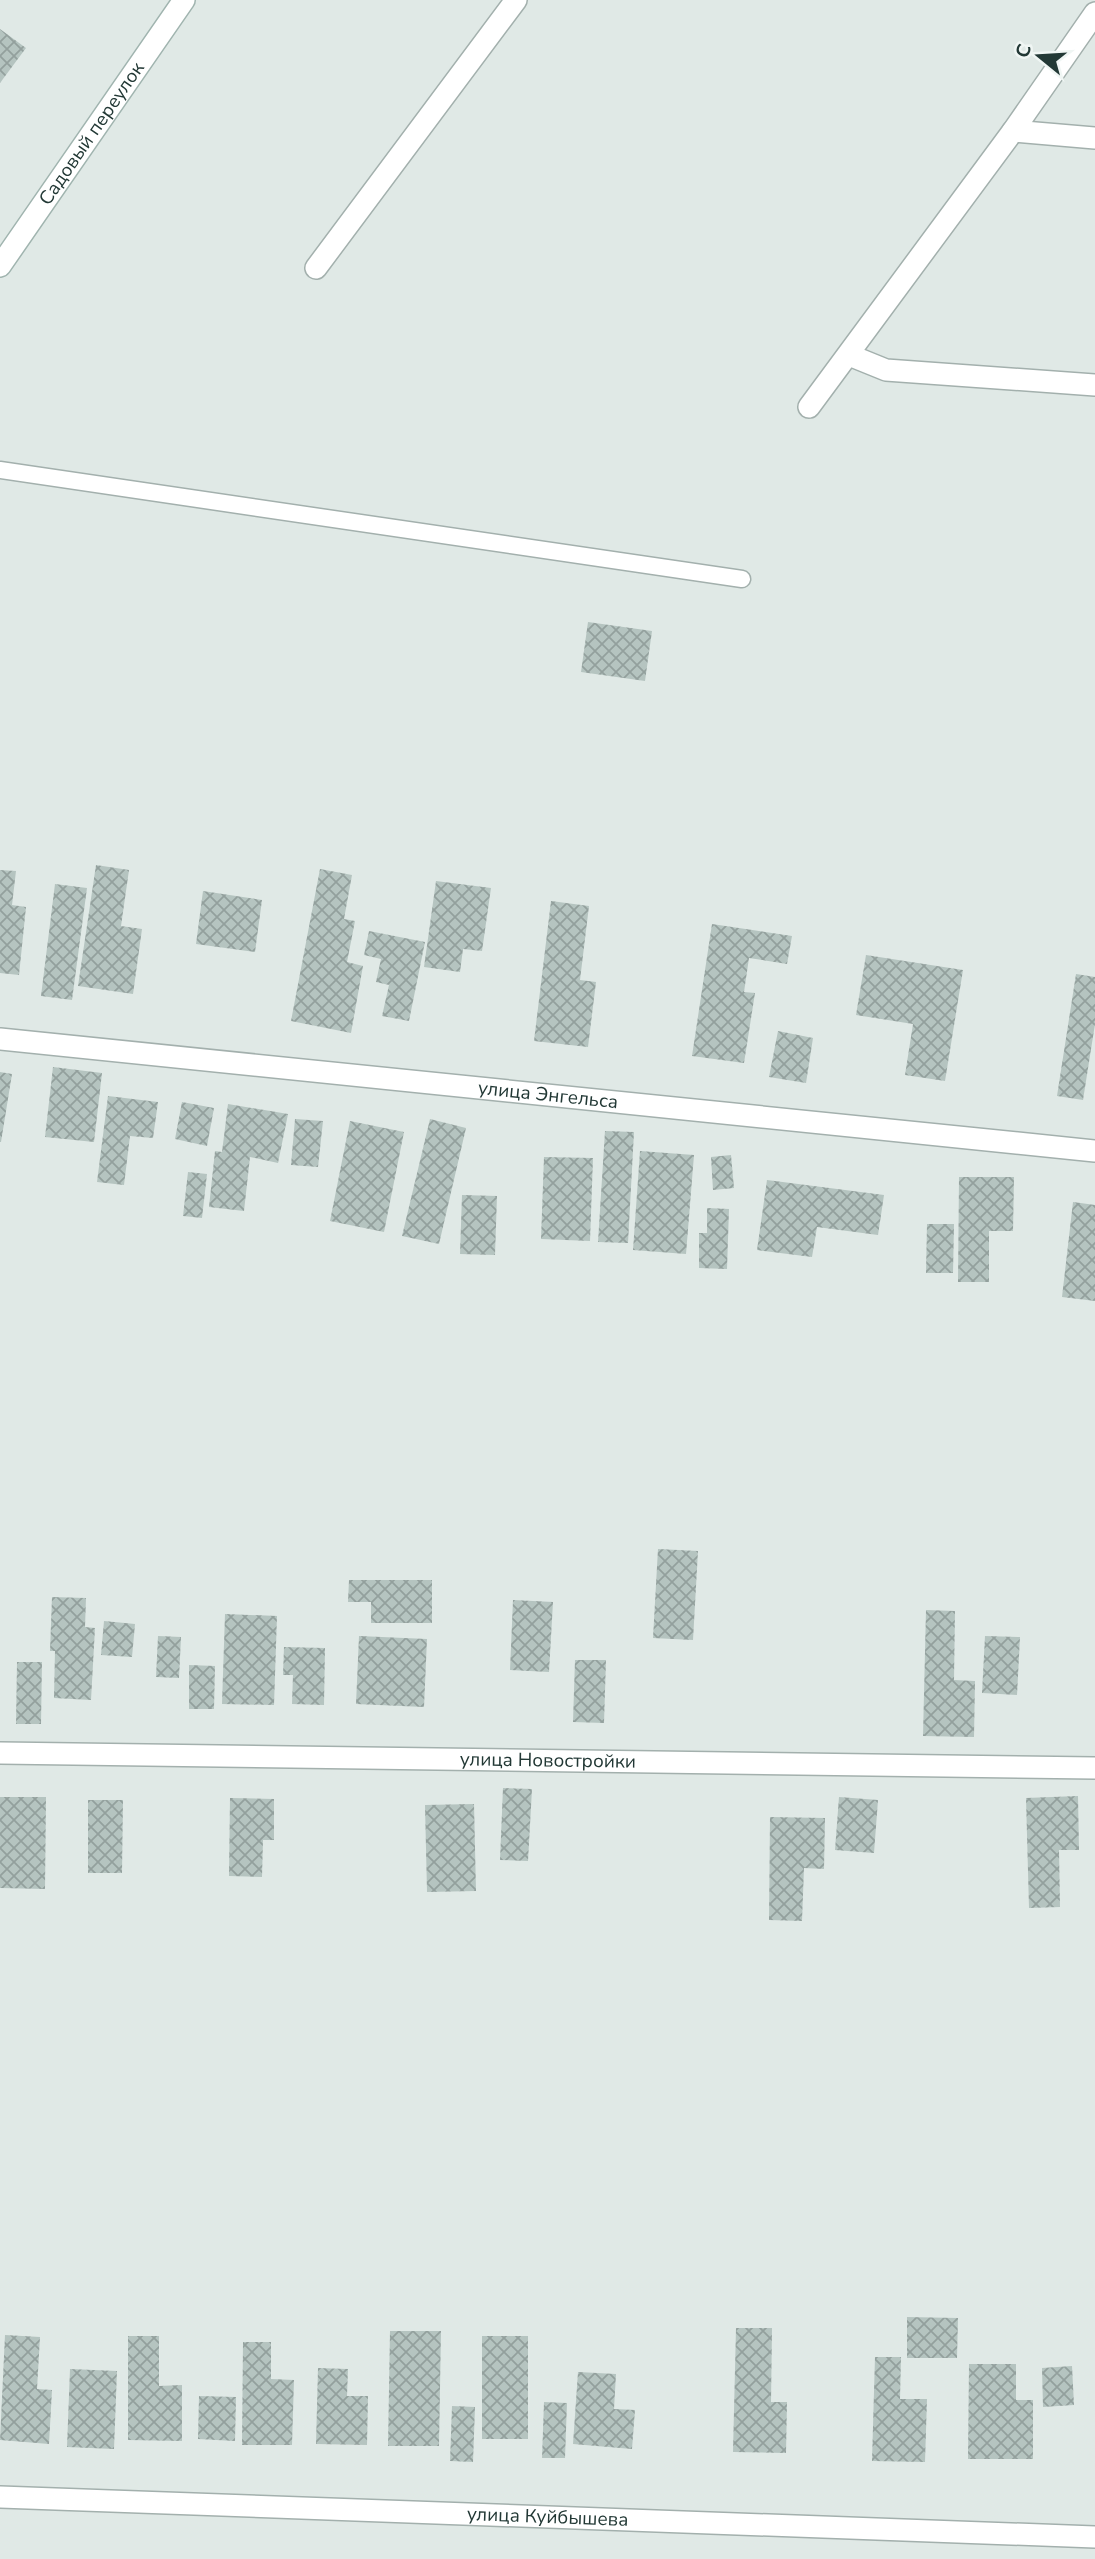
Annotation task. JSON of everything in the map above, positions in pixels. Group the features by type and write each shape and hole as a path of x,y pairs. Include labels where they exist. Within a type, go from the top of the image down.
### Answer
{"street":[{"name":"Садовый переулок","path":"0,266 184,0"},
{"path":"316,268 516,0"},
{"path":"809,407 1013,131 1095,13"},
{"path":"1013,131 1095,138"},
{"path":"849,355 886,370 1095,385"},
{"name":"улица Энгельса","path":"0,1039 1095,1151"},
{"name":"улица Новостройки","path":"0,1753 1095,1768"},
{"name":"улица Куйбышева","path":"0,2497 1095,2537"}],"lane":[{"path":"0,470 742,579"}],"building":[{"path":"0,29 26,48 0,83"},
{"path":"588,622 652,631 645,681 581,672"},
{"path":"96,865 129,870 121,926 142,929 133,994 78,986"},
{"path":"320,869 352,875 344,919 355,921 347,962 363,966 351,1033 291,1021"},
{"path":"0,870 16,871 12,905 26,907 19,975 0,973"},
{"path":"436,881 491,888 482,951 463,949 460,972 424,967"},
{"path":"55,884 87,888 72,1000 41,996"},
{"path":"203,891 262,900 255,952 196,944"},
{"path":"551,901 589,906 580,980 596,982 588,1047 534,1041"},
{"path":"712,924 792,936 787,964 749,958 744,992 755,993 744,1063 692,1056"},
{"path":"369,931 425,942 409,1021 382,1016 389,985 376,982 381,959 364,955"},
{"path":"866,955 963,970 945,1081 905,1075 913,1024 856,1015"},
{"path":"1076,974 1095,977 1095,1024 1083,1100 1057,1096"},
{"path":"778,1031 813,1038 806,1083 769,1077"},
{"path":"53,1067 102,1073 94,1142 45,1137"},
{"path":"0,1072 12,1074 1,1142 0,1142"},
{"path":"108,1096 158,1102 153,1138 130,1136 124,1185 97,1182"},
{"path":"182,1102 214,1108 207,1146 175,1139"},
{"path":"228,1104 288,1114 278,1163 250,1157 244,1211 209,1207 215,1151 222,1152"},
{"path":"295,1119 323,1121 318,1167 291,1165"},
{"path":"430,1119 466,1128 439,1244 402,1236"},
{"path":"350,1121 404,1132 384,1232 330,1221"},
{"path":"605,1131 634,1132 628,1243 598,1242"},
{"path":"640,1151 694,1155 686,1254 633,1250"},
{"path":"731,1155 734,1188 713,1190 711,1157"},
{"path":"544,1157 593,1158 590,1241 541,1239"},
{"path":"188,1172 207,1174 202,1218 183,1216"},
{"path":"959,1177 1014,1177 1013,1231 989,1231 989,1282 958,1282"},
{"path":"767,1180 884,1195 878,1235 817,1227 812,1257 757,1250"},
{"path":"462,1195 497,1196 495,1255 460,1254"},
{"path":"1073,1202 1095,1205 1095,1301 1062,1297"},
{"path":"707,1208 729,1209 727,1269 699,1268 699,1233 707,1233"},
{"path":"927,1224 954,1224 953,1273 926,1273"},
{"path":"658,1549 698,1551 693,1640 653,1638"},
{"path":"349,1580 432,1580 432,1623 371,1623 371,1602 348,1602"},
{"path":"52,1597 86,1598 85,1627 95,1628 91,1700 54,1698 55,1651 50,1651"},
{"path":"513,1600 553,1602 549,1672 510,1670"},
{"path":"926,1610 955,1611 954,1680 975,1681 974,1737 923,1736"},
{"path":"225,1614 277,1616 274,1705 222,1704"},
{"path":"104,1621 135,1624 132,1657 101,1655"},
{"path":"158,1636 181,1637 179,1678 156,1677"},
{"path":"359,1636 427,1639 424,1707 356,1704"},
{"path":"985,1636 1020,1637 1017,1695 982,1693"},
{"path":"284,1647 325,1648 324,1705 292,1704 293,1675 283,1675"},
{"path":"575,1660 606,1660 604,1723 573,1722"},
{"path":"17,1662 42,1662 41,1724 16,1724"},
{"path":"189,1665 215,1666 214,1709 189,1709"},
{"path":"503,1788 532,1789 528,1861 500,1860"},
{"path":"1078,1796 1079,1850 1059,1850 1060,1907 1029,1908 1026,1798"},
{"path":"0,1797 46,1797 45,1889 0,1888"},
{"path":"839,1797 878,1800 874,1853 835,1850"},
{"path":"230,1798 274,1799 274,1840 263,1840 262,1877 229,1876"},
{"path":"88,1800 123,1800 122,1873 88,1873"},
{"path":"474,1804 476,1891 427,1892 425,1805"},
{"path":"770,1817 825,1818 824,1869 804,1868 802,1921 769,1920"},
{"path":"907,2317 958,2318 957,2358 907,2358"},
{"path":"736,2328 772,2328 771,2402 787,2402 786,2453 733,2452"},
{"path":"390,2331 441,2331 439,2446 388,2446"},
{"path":"5,2335 40,2337 37,2389 52,2390 49,2444 0,2440"},
{"path":"128,2336 159,2336 159,2386 182,2385 182,2441 128,2440"},
{"path":"482,2336 528,2336 528,2439 482,2439"},
{"path":"243,2342 271,2342 271,2379 294,2380 292,2445 242,2445"},
{"path":"875,2357 901,2357 900,2399 927,2399 925,2462 872,2461"},
{"path":"969,2364 1016,2364 1016,2400 1033,2400 1033,2459 968,2459"},
{"path":"1072,2366 1074,2405 1043,2407 1042,2368"},
{"path":"318,2368 348,2369 347,2396 368,2396 367,2445 316,2444"},
{"path":"70,2369 117,2371 114,2449 67,2447"},
{"path":"578,2372 616,2374 614,2409 635,2410 632,2449 573,2444"},
{"path":"199,2396 236,2397 235,2441 198,2439"},
{"path":"544,2402 567,2403 565,2458 542,2458"},
{"path":"452,2406 475,2407 473,2462 450,2461"}]}
